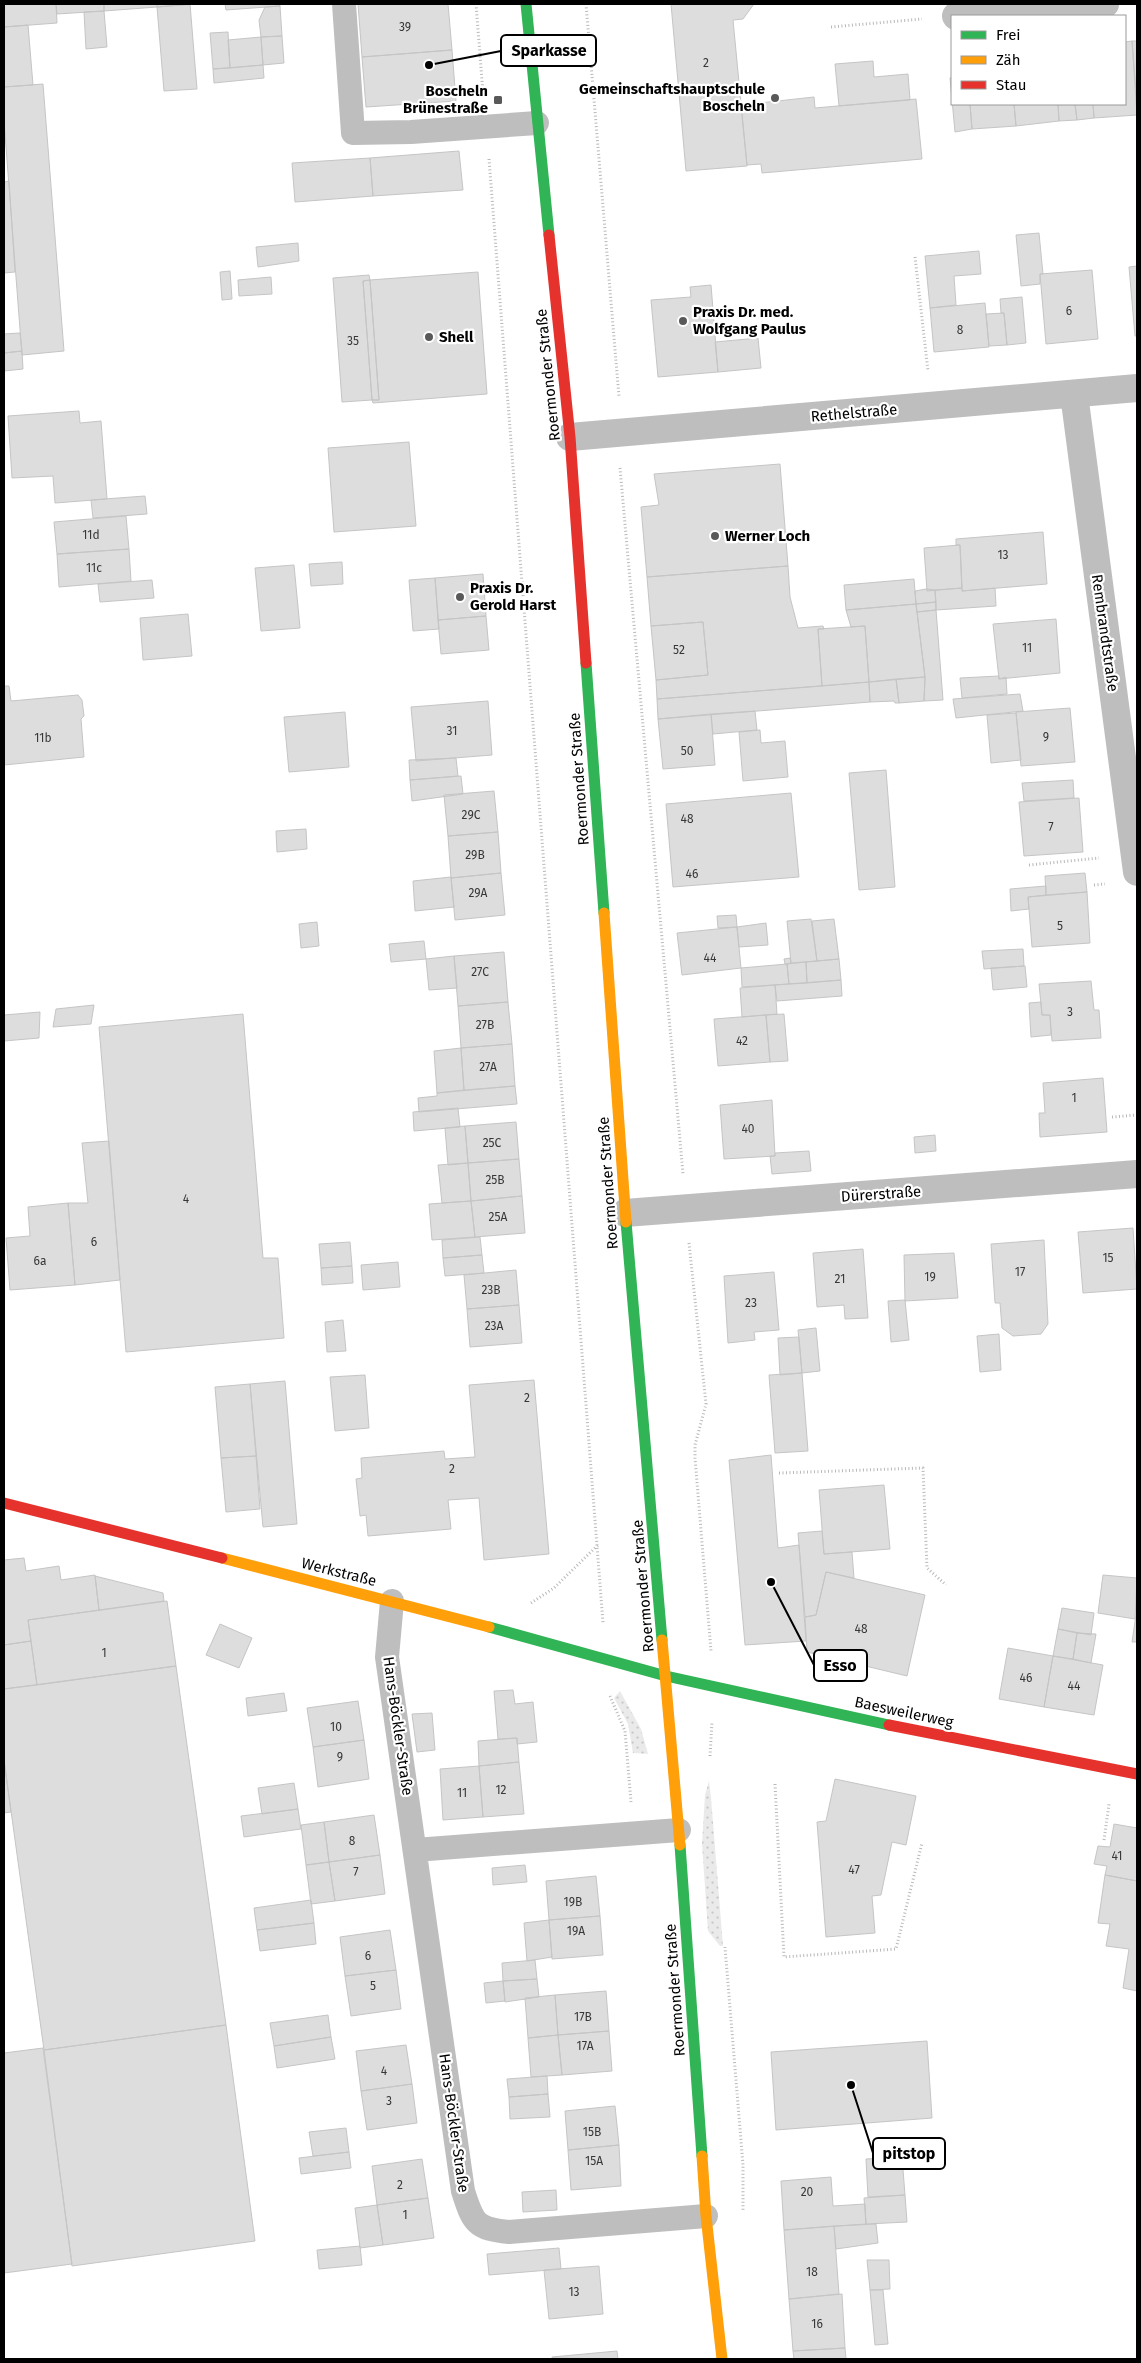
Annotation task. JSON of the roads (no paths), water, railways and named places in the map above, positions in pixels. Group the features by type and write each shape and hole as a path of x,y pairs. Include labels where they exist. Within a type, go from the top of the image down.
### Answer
{"main road":[{"name":"Roermonder Straße","path":"526,4 570,437 626,1213 666,1676 706,2216 722,2359"},
{"name":"Werkstraße","path":"4,1503 392,1601 666,1676"},
{"name":"Baesweilerweg","path":"666,1676 901,1727 1137,1774"}],"street":[{"path":"968,15 1105,4"},
{"name":"Rethelstraße","path":"570,437 1137,388"},
{"name":"Rembrandtstraße","path":"1074,394 1136,863"},
{"name":"Dürerstraße","path":"626,1213 1137,1174"}],"lane":[{"path":"344,4 353,133 411,132 537,123"},
{"name":"Hans-Böckler-Straße","path":"392,1601 386,1657 463,2191 470,2214 486,2230 509,2232 706,2216"},
{"path":"415,1850 678,1830"}],"place":[{"name":"Sparkasse","path":"429,65"},
{"name":"Gemeinschaftshauptschule Boscheln","path":"775,98"},
{"name":"Boscheln Brünestraße","path":"498,100"},
{"name":"Praxis Dr. med. Wolfgang Paulus","path":"683,321"},
{"name":"Shell","path":"429,337"},
{"name":"Werner Loch","path":"715,536"},
{"name":"Praxis Dr. Gerold Harst","path":"460,597"},
{"name":"Esso","path":"771,1582"},
{"name":"pitstop","path":"851,2085"}]}
